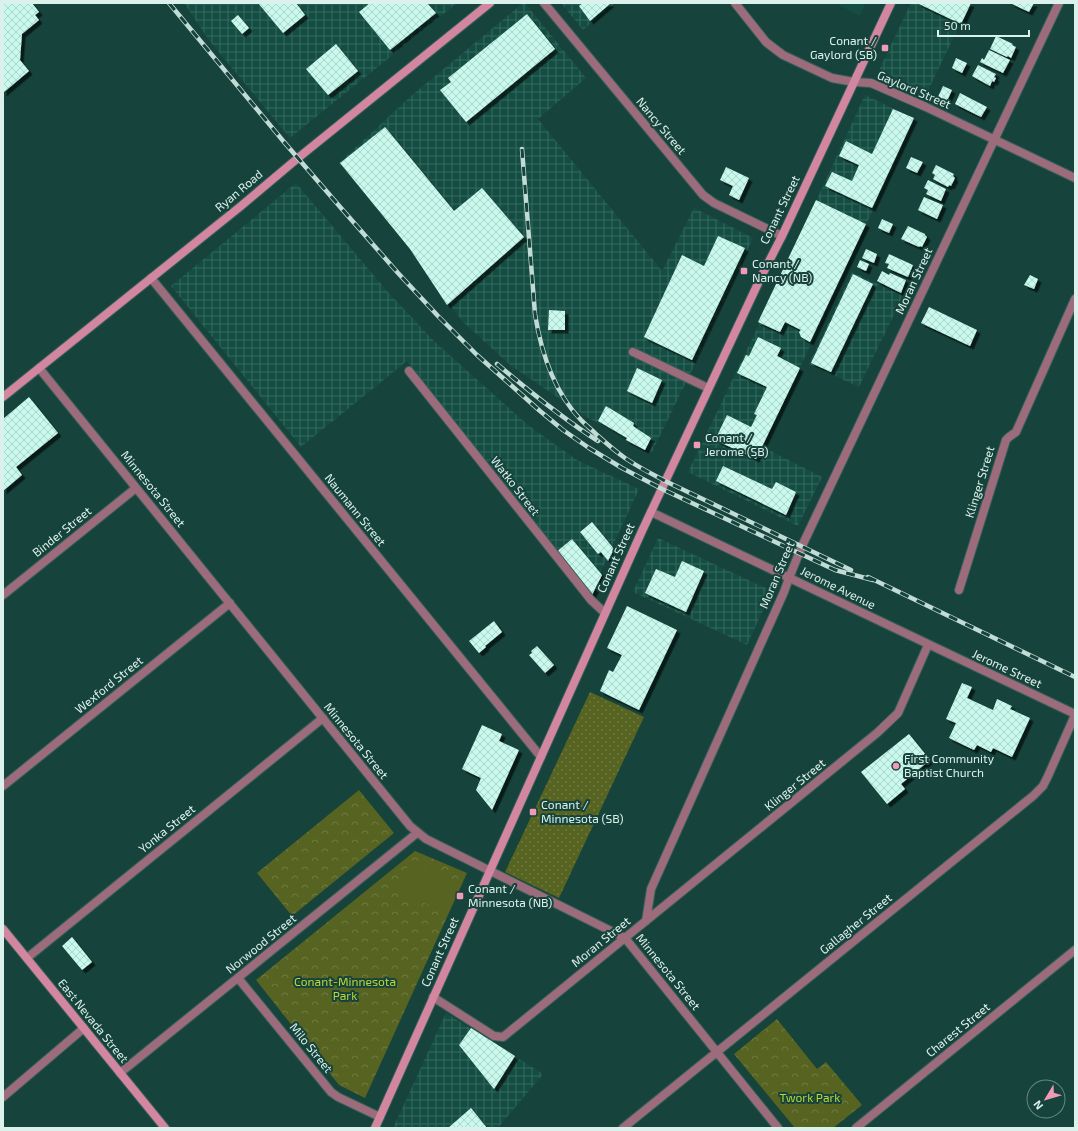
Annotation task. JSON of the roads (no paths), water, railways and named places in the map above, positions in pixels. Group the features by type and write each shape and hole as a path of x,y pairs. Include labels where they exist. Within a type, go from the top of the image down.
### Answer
{"main road":[{"name":"Ryan Road","path":"3,397 241,206 490,3"},
{"name":"Conant Street","path":"375,1128 651,512 708,388 760,278 782,236 891,3"},
{"name":"East Nevada Street","path":"3,929 165,1128"}],"street":[{"name":"Nancy Street","path":"544,3 705,197 714,203 782,236"},
{"name":"Gaylord Street","path":"735,3 766,42 783,55 832,78 871,83 926,107 1075,178"},
{"name":"Moran Street","path":"433,997 494,1036 503,1037 646,921 650,889 784,592 788,578 1059,3"},
{"name":"Naumann Street","path":"151,278 541,757"},
{"name":"Klinger Street","path":"959,590 1006,440 1009,436 1016,432 1075,299"},
{"path":"633,352 708,388"},
{"name":"Minnesota Street","path":"39,368 410,826 426,839 625,938 778,1128"},
{"name":"Watko Street","path":"410,371 576,581 605,613"},
{"name":"Binder Street","path":"3,595 136,488"},
{"name":"Jerome Avenue","path":"651,512 928,645"},
{"name":"Wexford Street","path":"3,786 230,603"},
{"name":"Klinger Street","path":"646,921 895,717 904,702 928,645"},
{"name":"Jerome Street","path":"928,645 1075,715"},
{"name":"Gallagher Street","path":"623,1128 1034,796 1043,786 1075,715"},
{"name":"Yonka Street","path":"27,958 323,718"},
{"name":"Norwood Street","path":"120,1073 417,833"},
{"name":"Charest Street","path":"856,1128 1075,950"},
{"name":"Milo Street","path":"238,978 331,1092 338,1097 380,1117"},
{"path":"3,1097 84,1028"}],"railway":[{"path":"169,3 284,142 398,273 477,355 563,430 622,468 662,489 835,570 873,580"},
{"path":"522,149 535,314 541,343 550,371 563,397 572,409 581,420 607,444 640,467 665,481 851,570"},
{"path":"497,364 546,404 598,441"},
{"path":"868,577 1075,677"}],"place":[{"name":"Conant / Gaylord (SB)","path":"885,48"},
{"name":"Conant / Nancy (NB)","path":"744,271"},
{"name":"Conant / Jerome (SB)","path":"697,445"},
{"name":"First Community Baptist Church","path":"896,766"},
{"name":"Conant / Minnesota (SB)","path":"533,812"},
{"name":"Conant / Minnesota (NB)","path":"460,896"}],"park label":[{"name":"Conant-Minnesota Park","path":"345,989"},
{"name":"Twork Park","path":"810,1098"}]}
